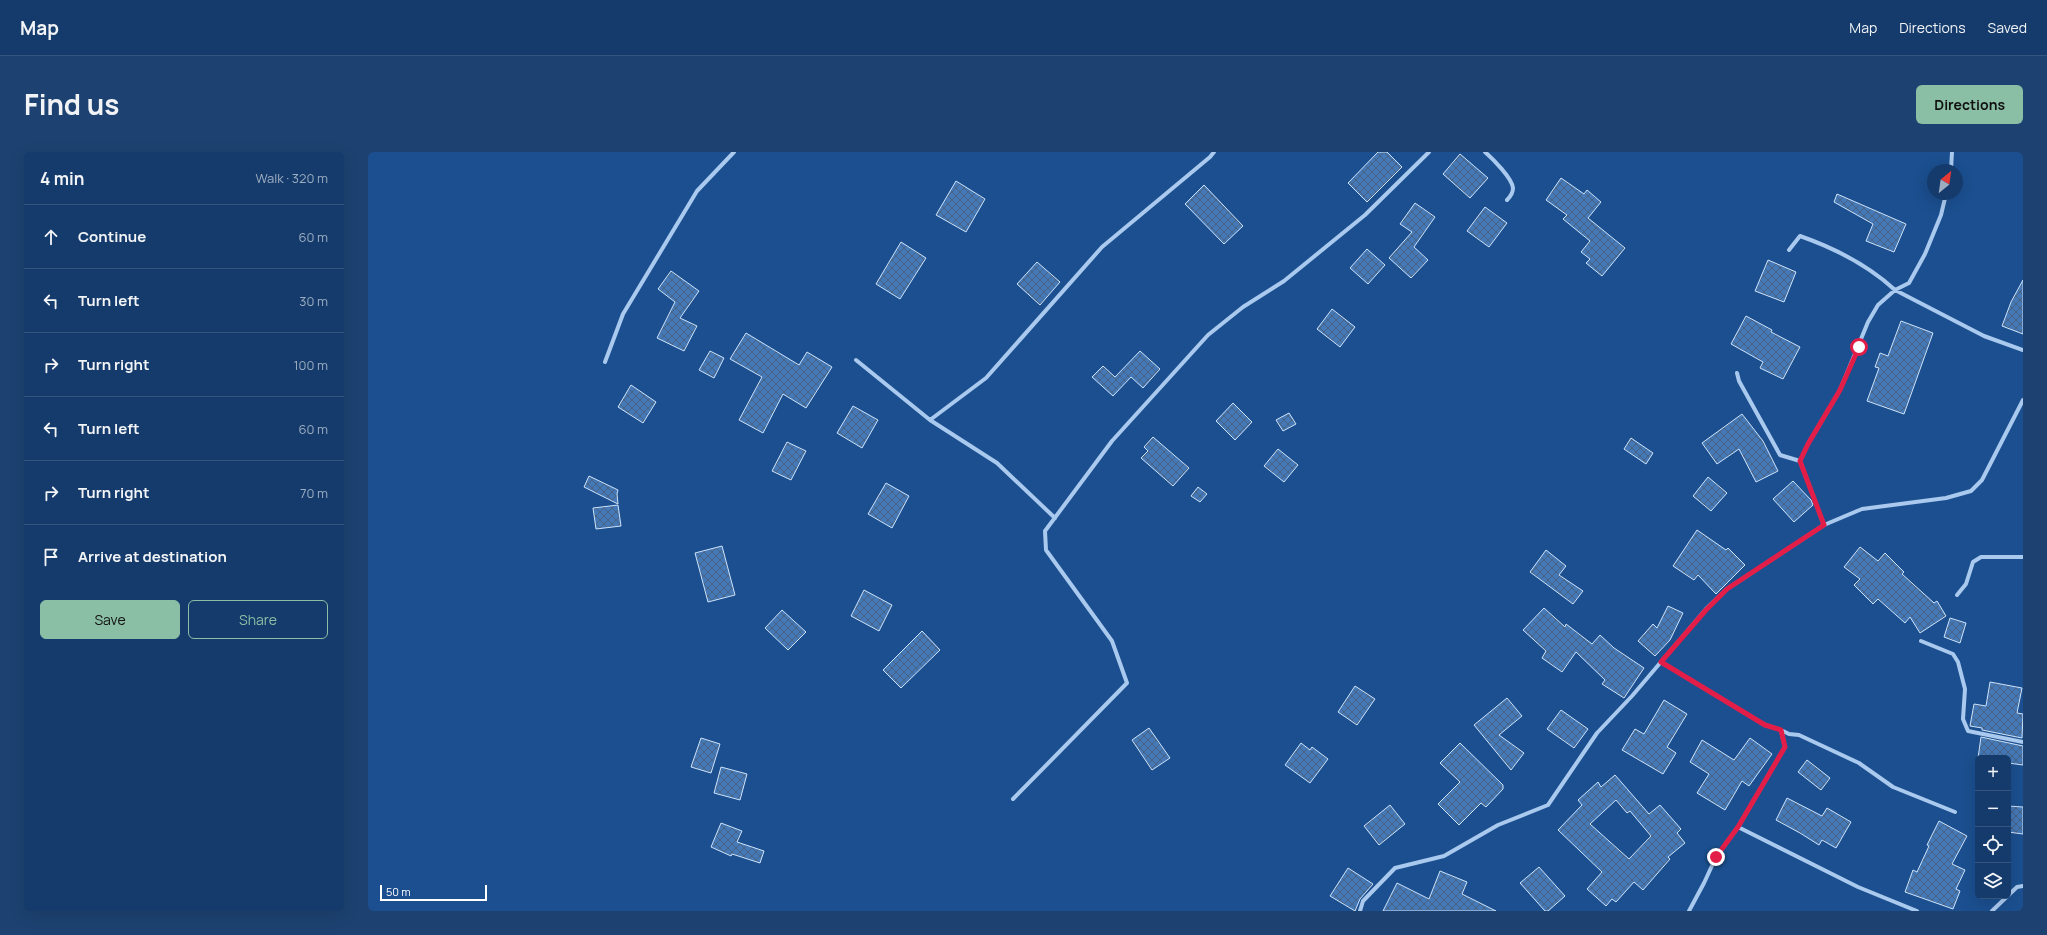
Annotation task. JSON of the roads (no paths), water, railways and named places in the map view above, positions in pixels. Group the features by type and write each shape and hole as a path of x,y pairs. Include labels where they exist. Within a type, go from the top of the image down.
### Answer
{"street":[{"path":"605,362 623,314 697,191 734,152"},
{"path":"930,420 986,378 1102,247 1210,157 1214,152"},
{"path":"1013,799 1127,683 1112,641 1046,550 1045,532 1112,441 1208,335 1243,307 1284,281 1365,215 1429,152"},
{"path":"1485,152 1509,180 1513,188 1512,194 1507,200"},
{"path":"1951,164 1952,152"},
{"path":"1824,525 1800,461 1808,444 1840,390 1868,322 1878,305 1895,290 1909,283 1925,254 1941,214 1944,200"},
{"path":"1789,250 1800,236 1831,247 1884,280 1895,290 1984,336 2023,350"},
{"path":"856,360 930,420 997,463 1055,518"},
{"path":"1737,373 1739,381 1780,455 1800,461"},
{"path":"1360,911 1363,901 1395,868 1444,856 1498,825 1548,805 1597,733 1706,610 1727,589 1824,525 1862,509 1946,498 1971,491 1982,480 2023,400"},
{"path":"1957,594 1966,584 1973,562 1982,557 2023,557"},
{"path":"1921,641 1953,654 1958,662 1965,689 1963,719 1968,731 2023,742"},
{"path":"1661,662 1765,725 1789,734 1798,735 1859,763 1893,787 1955,812"},
{"path":"1689,911 1716,857 1738,827 1785,747 1781,730"},
{"path":"1738,827 1858,887 1917,911"},
{"path":"1992,911 2017,887 2023,886"}]}
